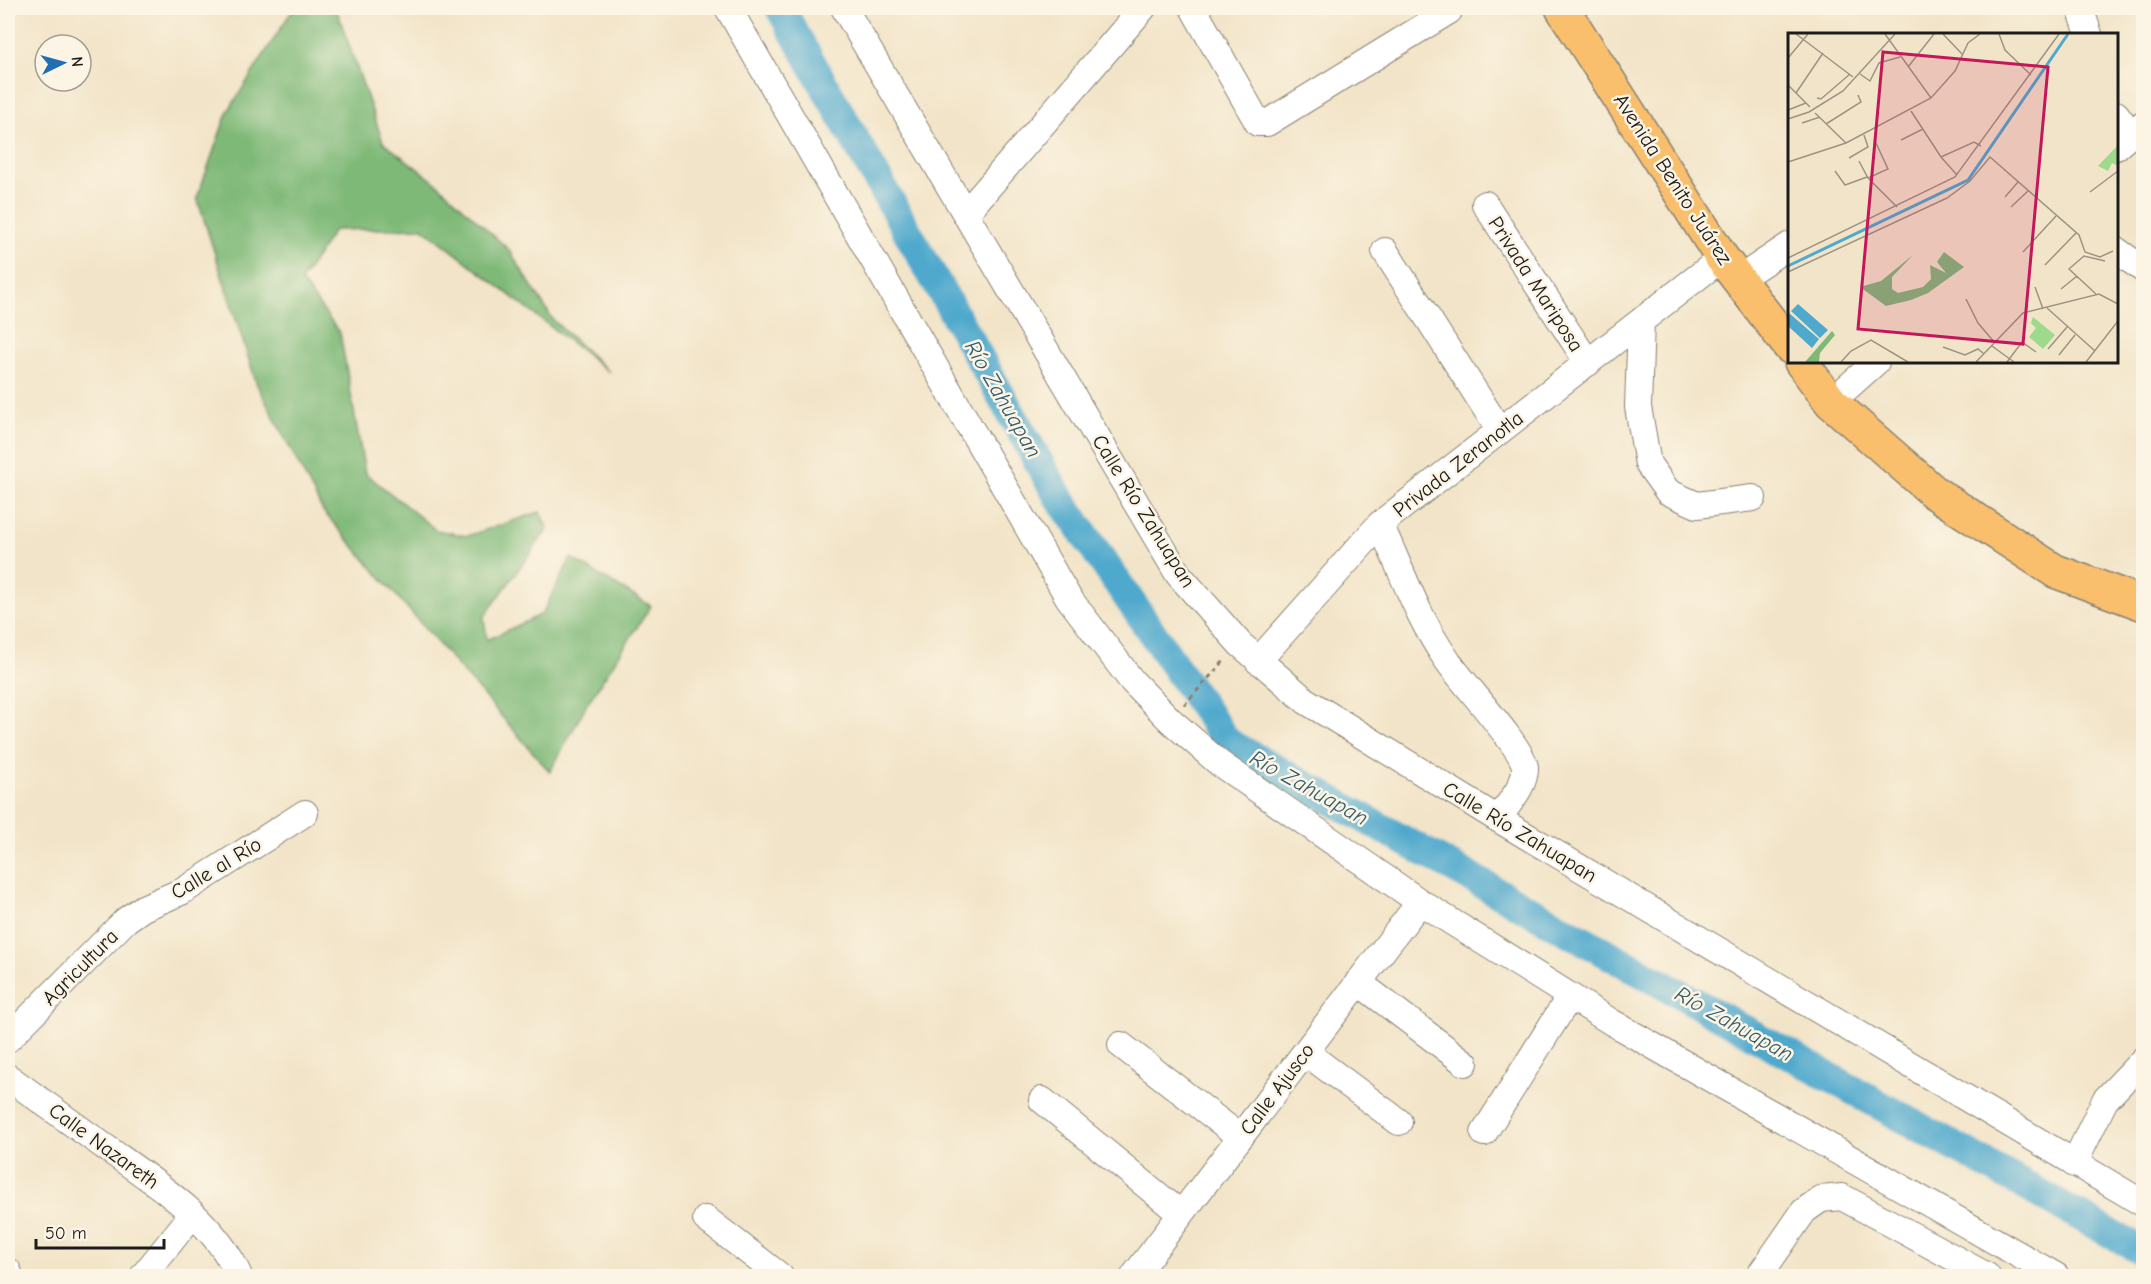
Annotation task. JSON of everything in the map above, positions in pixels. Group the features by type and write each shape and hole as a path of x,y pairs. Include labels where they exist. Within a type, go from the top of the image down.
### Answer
{"main road":[{"name":"Avenida Benito Juárez","path":"1562,8 1730,269 1788,343"},
{"path":"1802,363 1831,402 1944,500 2055,570 2144,604"}],"street":[{"path":"728,8 1068,597 1132,681 1170,720 1219,763 1420,902 1624,1029 2056,1276"},
{"name":"Calle Río Zahuapan","path":"844,8 1178,574 1258,661 1306,701 1498,819 2144,1204"},
{"path":"966,213 1143,8"},
{"path":"1192,8 1258,123 1267,123 1449,11"},
{"path":"2080,8 2089,33"},
{"name":"Privada Mariposa","path":"1485,204 1588,363"},
{"name":"Privada Zeranotla","path":"1498,819 1521,784 1525,766 1515,747 1447,660 1428,629 1380,524 1641,321 1730,269 1788,246"},
{"path":"1385,251 1500,431"},
{"path":"2118,251 2144,270"},
{"path":"1641,321 1638,407 1648,464 1668,492 1697,505 1753,498"},
{"path":"1831,402 1875,363"},
{"path":"1258,661 1380,524"},
{"name":"Calle al Río","path":"126,920 143,908 183,891 305,813"},
{"name":"Calle Ajusco","path":"1134,1276 1420,902"},
{"name":"Agricultura","path":"8,1039 126,920"},
{"path":"1358,982 1465,1063"},
{"path":"1484,1133 1570,996"},
{"path":"1121,1045 1240,1137"},
{"path":"1305,1052 1399,1122"},
{"path":"2074,1164 2105,1100 2144,1059"},
{"name":"Calle Nazareth","path":"8,1077 158,1185 221,1244 239,1276"},
{"path":"1042,1100 1181,1214"},
{"path":"1759,1276 1804,1211 1821,1199 1842,1197 1987,1276"},
{"path":"143,1276 192,1215"},
{"path":"706,1219 780,1276"},
{"path":"8,1271 10,1276"}],"path":[{"path":"1186,703 1217,669"}],"green space":[{"path":"297,8 336,8 383,142 440,186 509,250 553,320 609,372 423,228 334,230 301,281 340,333 365,473 436,530 467,536 540,512 548,529 484,617 487,640 542,614 571,558 651,606 587,704 550,772 323,511 257,385 197,198 227,113 291,12"}],"waterway":[{"name":"Río Zahuapan","path":"780,8 1058,496 1227,742 2144,1252"}]}
